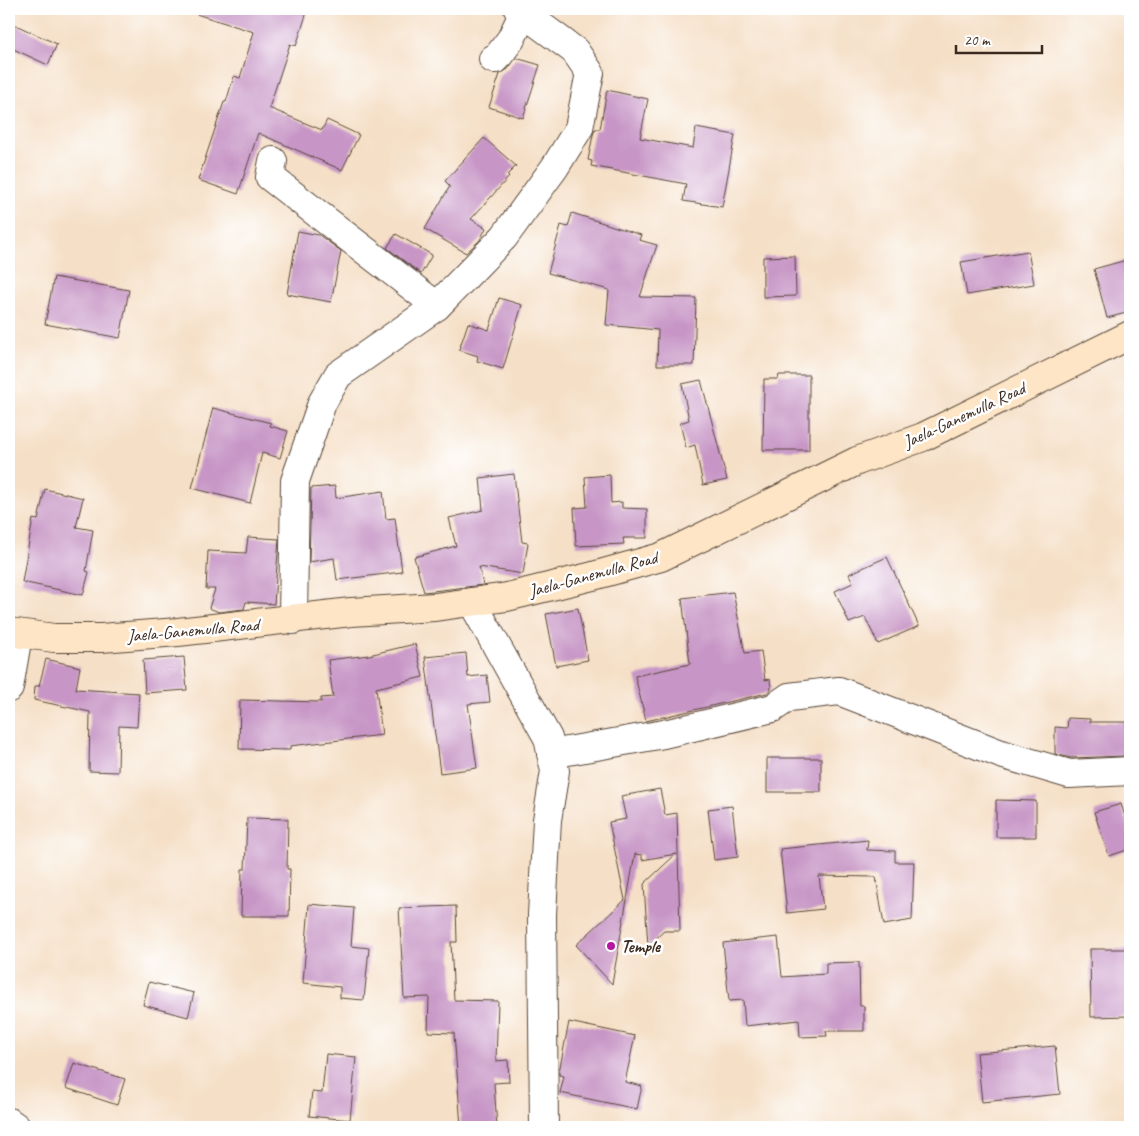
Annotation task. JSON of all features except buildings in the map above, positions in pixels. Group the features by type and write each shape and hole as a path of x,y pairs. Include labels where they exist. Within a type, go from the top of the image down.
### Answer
{"main road":[{"name":"Jaela-Ganemulla Road","path":"13,633 54,638 101,638 293,620 351,612 435,607 507,597 661,557 857,461 923,437 1130,334"}],"street":[{"path":"293,620 295,481 322,402 338,375 436,306 504,237 556,167 579,128 590,73 575,51 520,11 511,39 496,59 493,59"},
{"path":"273,161 270,177 436,306"},
{"path":"472,602 548,738 555,771 548,820 542,915 544,1127"},
{"path":"9,688 13,633"},
{"path":"551,754 682,730 773,708 789,697 839,691 1001,754 1069,774 1130,771"},
{"path":"9,1122 16,1127"}],"place":[{"name":"Temple","path":"611,946"}]}
